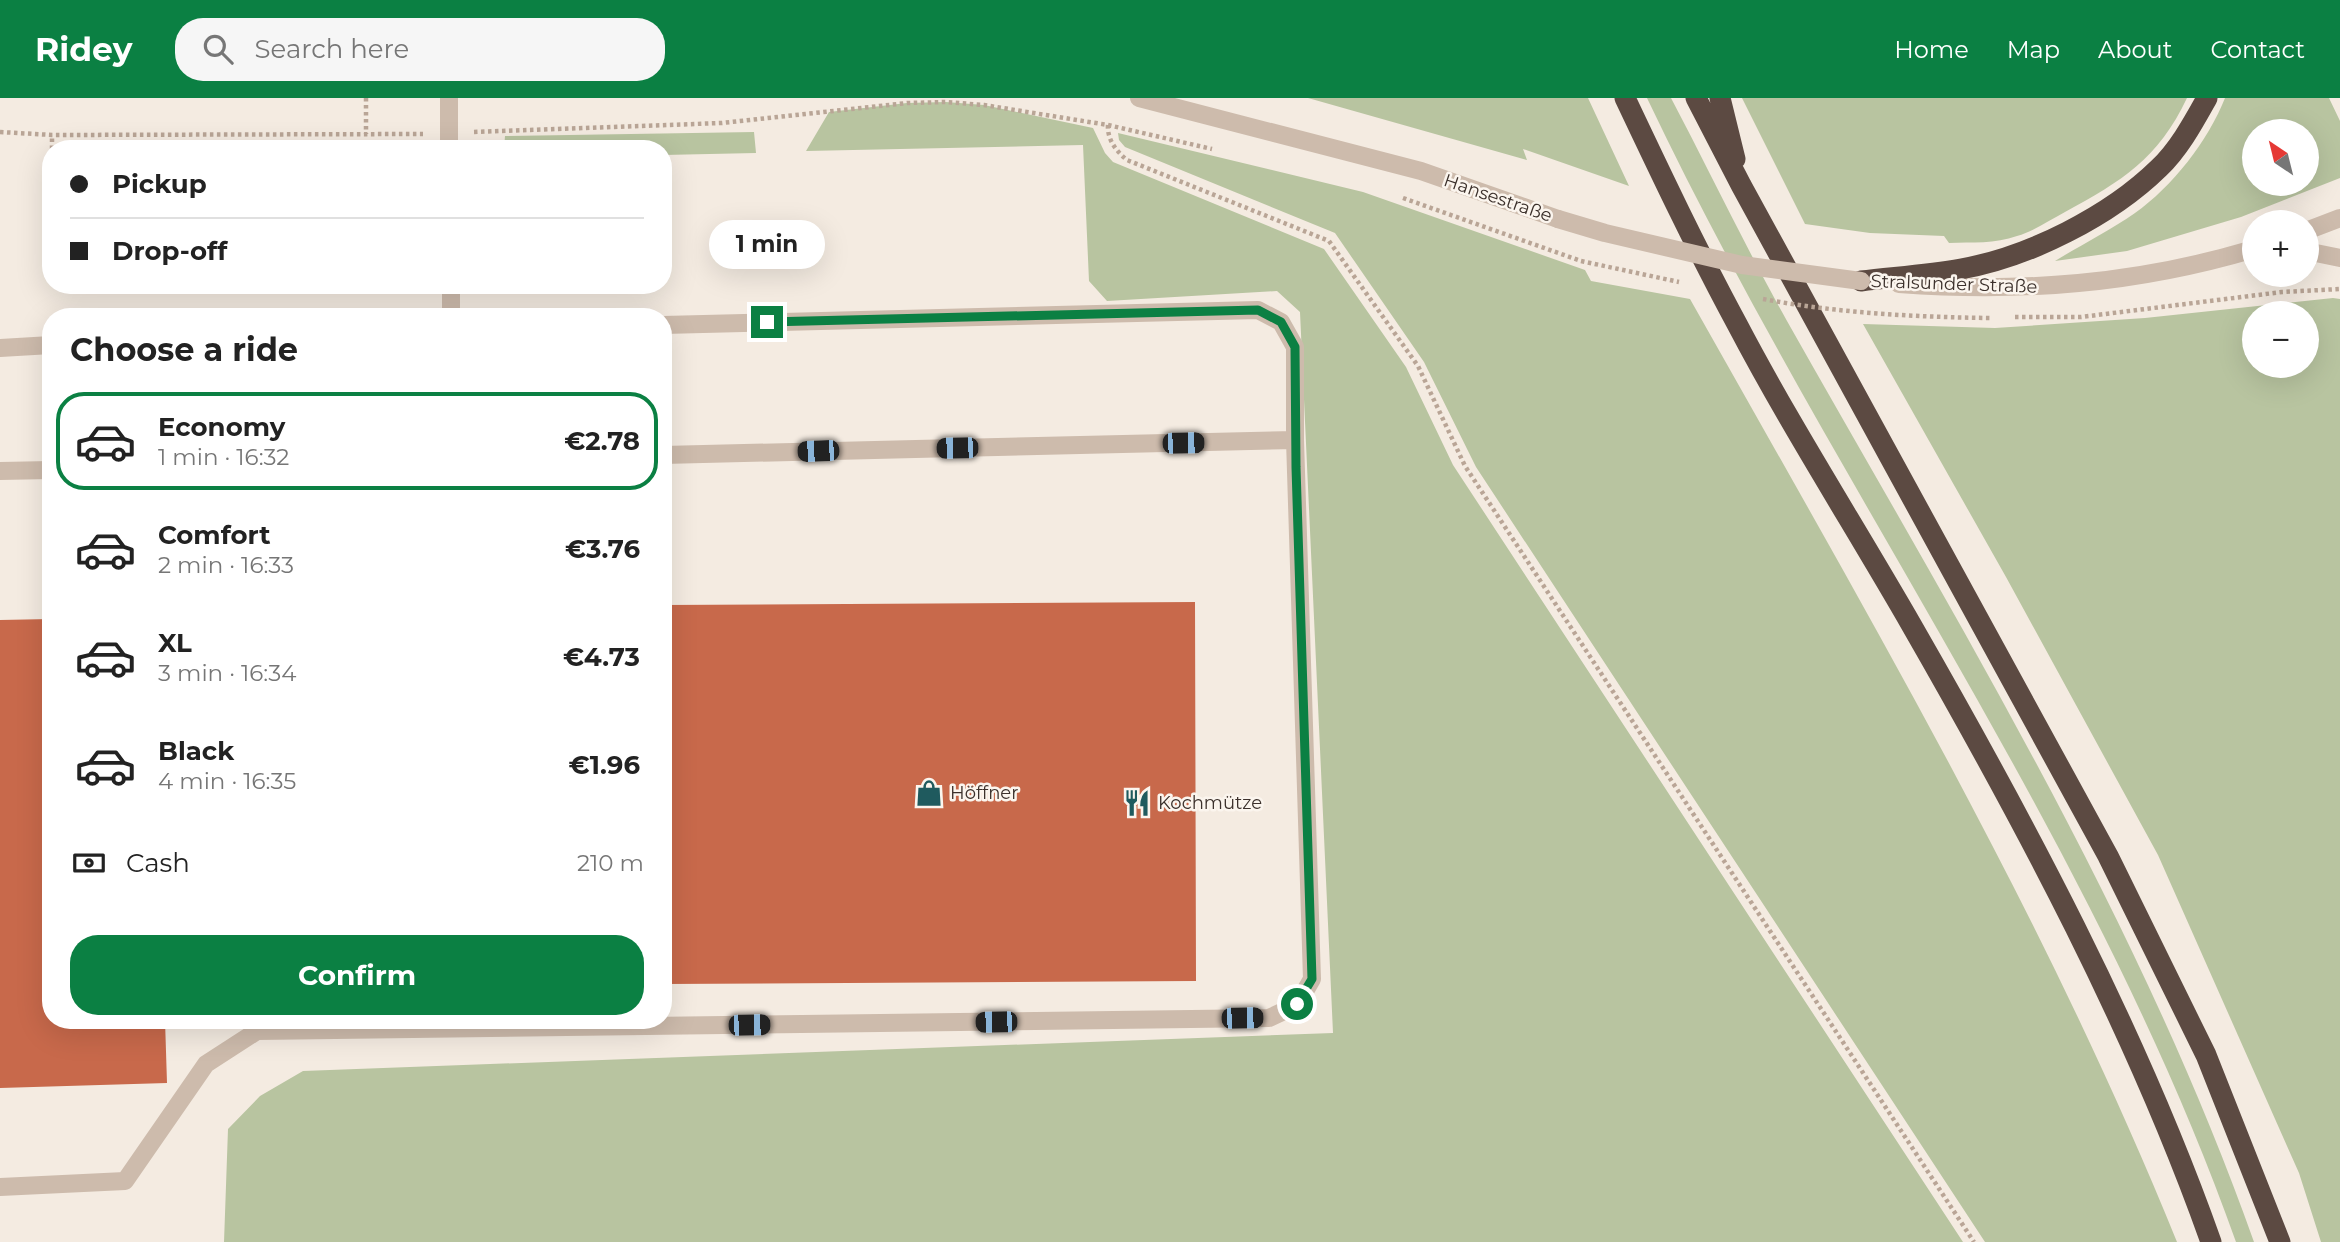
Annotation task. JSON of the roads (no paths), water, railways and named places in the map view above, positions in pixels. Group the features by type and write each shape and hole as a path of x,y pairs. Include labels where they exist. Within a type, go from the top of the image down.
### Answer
{"highway":[{"path":"1625,98 1738,326 1913,628 2019,819 2112,1007 2179,1153 2211,1242"},
{"path":"1696,98 2108,856 2206,1055 2280,1242"},
{"path":"1720,98 1741,185"},
{"path":"1861,281 1963,269 2034,246 2072,229 2119,201 2160,168 2189,131 2207,98"}],"street":[{"path":"449,98 449,140"},
{"name":"Hansestraße","path":"1139,98 1421,172 1558,219 1667,249 1742,265 1861,281"},
{"path":"2319,226 2340,218"},
{"name":"Stralsunder Straße","path":"1861,281 1973,288 2050,287 2146,276 2205,264 2242,253"},
{"path":"2319,254 2340,258"},
{"path":"672,325 1258,310 1281,322 1295,347 1295,440 1312,979 1297,1004 1269,1018 672,1026"},
{"path":"0,348 42,346"},
{"path":"672,455 1295,440"},
{"path":"0,471 42,470"},
{"path":"0,1187 125,1181 206,1064 257,1031 413,1029"}],"place":[{"name":"Höffner","path":"929,793"},
{"name":"Kochmütze","path":"1137,803"}]}
